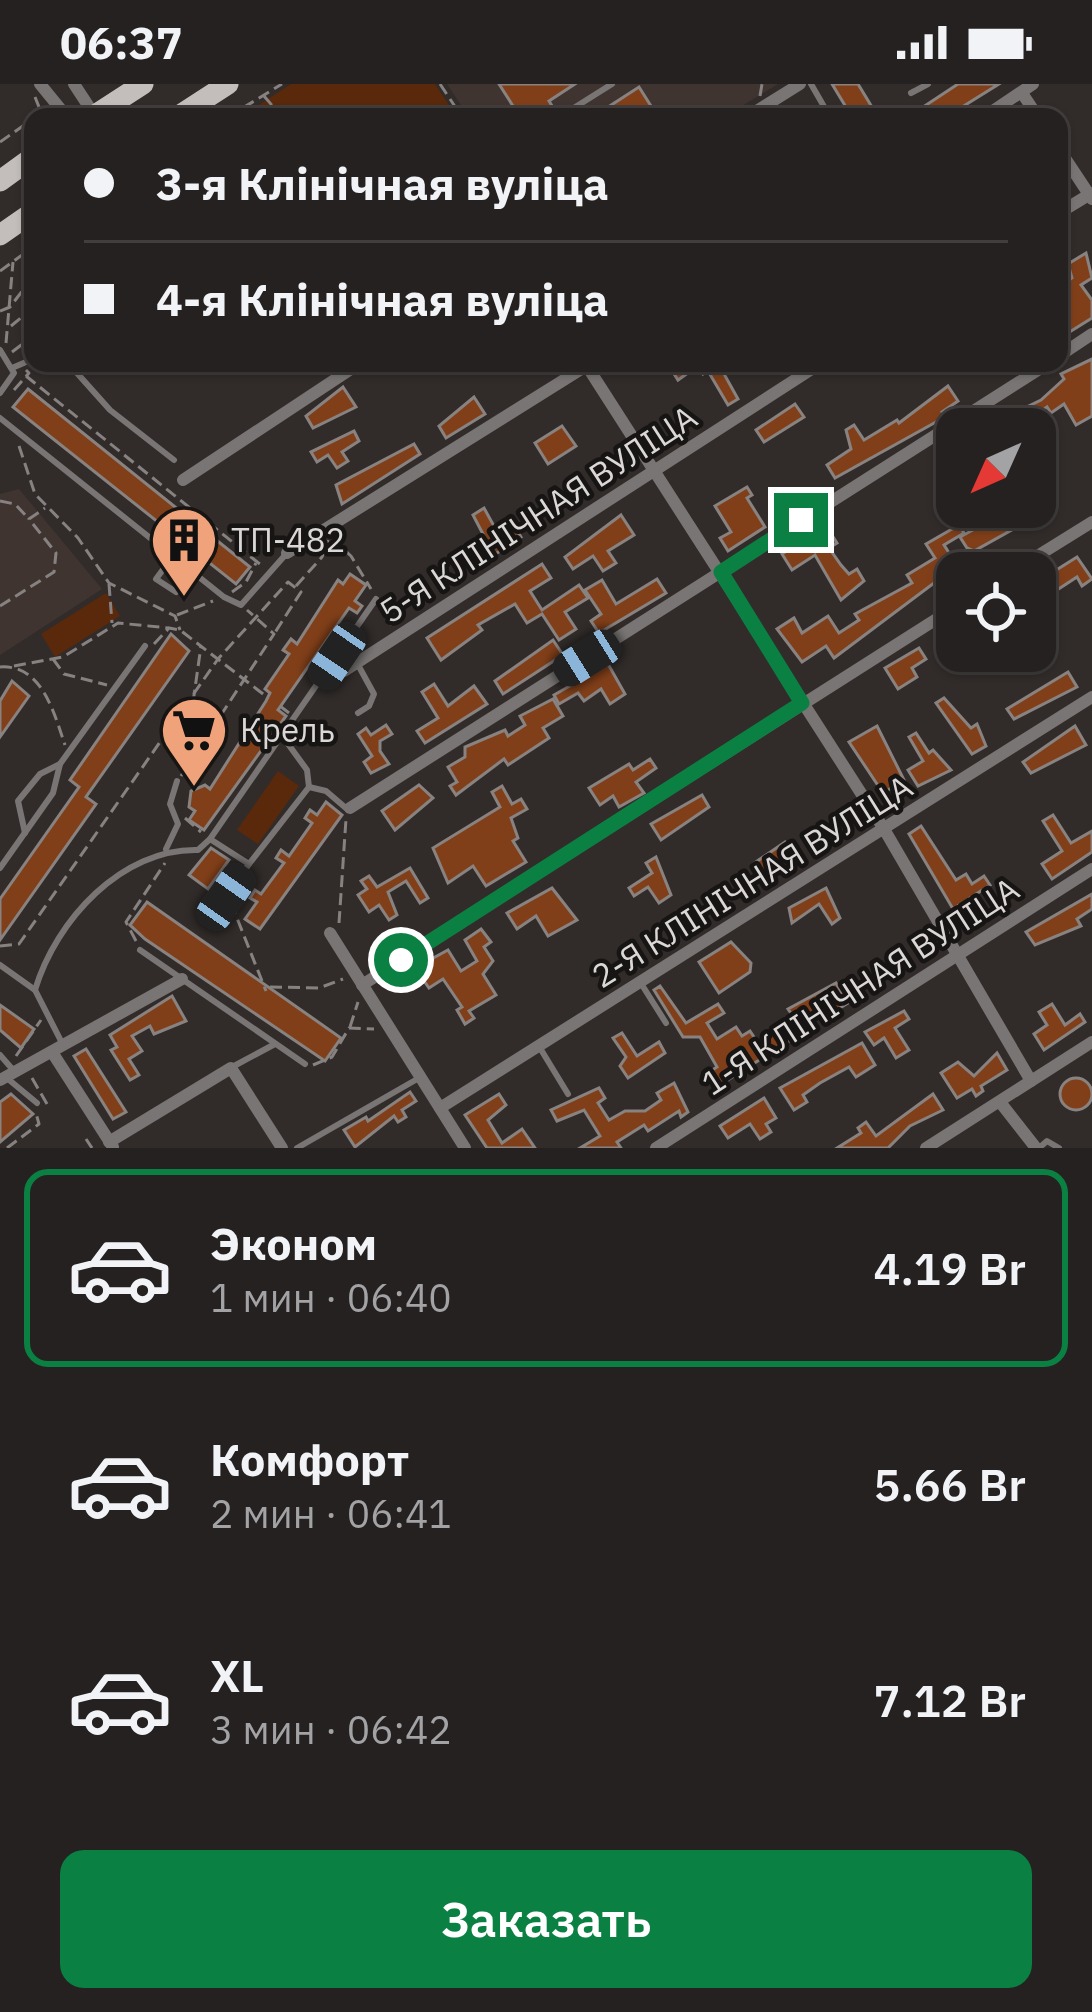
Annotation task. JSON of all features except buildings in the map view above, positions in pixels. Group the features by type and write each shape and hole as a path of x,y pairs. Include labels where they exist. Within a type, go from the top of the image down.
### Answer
{"main road":[{"path":"106,108 143,84"},
{"path":"191,108 228,84"}],"street":[{"path":"761,108 800,84"},
{"path":"36,87 58,108"},
{"path":"998,108 1028,88"},
{"path":"1068,162 1091,196"},
{"path":"183,480 346,372"},
{"path":"286,553 575,372"},
{"path":"593,372 884,829 1031,1081"},
{"name":"5-Я КЛІНІЧНАЯ ВУЛІЦА","path":"344,671 806,372"},
{"path":"348,808 1035,372"},
{"path":"1044,552 1092,522"},
{"path":"358,980 936,619"},
{"name":"2-Я КЛІНІЧНАЯ ВУЛІЦА","path":"440,1108 1092,697"},
{"name":"1-Я КЛІНІЧНАЯ ВУЛІЦА","path":"656,1148 1092,869"},
{"path":"330,933 465,1148"},
{"path":"7,1072 182,979"},
{"path":"926,1148 1092,1042"},
{"path":"57,1049 111,1145 231,1068 282,1148"},
{"path":"1000,1102 1037,1148"}],"lane":[{"path":"574,108 612,84"},
{"path":"911,93 928,84"},
{"path":"0,393 10,383 12,368 3,347"},
{"path":"12,368 22,365"},
{"path":"76,372 110,410 174,460"},
{"path":"0,433 6,423 224,597 241,604 286,553"},
{"path":"173,556 156,579 176,592"},
{"path":"35,990 43,965 73,918 118,874 166,851 198,850 210,839 376,599"},
{"path":"0,868 53,793 60,764 148,646"},
{"path":"357,663 374,694 369,706 358,712"},
{"path":"226,897 309,787 308,770 283,737"},
{"path":"25,833 19,802 40,774 60,764"},
{"path":"166,851 178,824 170,804 180,778"},
{"path":"309,787 326,791 348,808"},
{"path":"210,839 249,864"},
{"path":"140,950 305,1064"},
{"path":"0,965 35,990 44,1003 61,1033 57,1049"},
{"path":"641,983 665,1023"},
{"path":"231,1068 275,1043"},
{"path":"540,1048 568,1094"},
{"path":"7,1072 37,1103"},
{"path":"297,1148 420,1077"},
{"path":"1037,1148 1047,1141 1059,1148"}],"path":[{"path":"243,108 282,84"},
{"path":"264,95 275,108"},
{"path":"0,272 24,254"},
{"path":"3,347 13,262"},
{"path":"0,310 10,307 24,289"},
{"path":"8,328 24,315"},
{"path":"0,338 24,370"},
{"path":"12,352 24,343"},
{"path":"25,372 267,570"},
{"path":"26,376 3,404 35,494 109,583 175,616 180,630"},
{"path":"0,500 15,504 56,553 55,572 0,606"},
{"path":"28,519 47,507"},
{"path":"295,587 322,557 329,537 351,556 402,634"},
{"path":"175,616 224,597 246,582 256,562"},
{"path":"0,946 19,944 218,659 288,582 301,592 180,778"},
{"path":"109,583 113,626"},
{"path":"253,616 274,634"},
{"path":"0,667 52,659 113,626 169,628 180,630 267,697"},
{"path":"148,646 169,628"},
{"path":"180,778 201,646"},
{"path":"52,659 64,674 120,688"},
{"path":"14,666 43,689 68,753"},
{"path":"330,933 339,924 348,808"},
{"path":"182,816 210,839"},
{"path":"140,950 126,922 173,852 198,850"},
{"path":"151,861 166,851"},
{"path":"226,897 238,912 267,989 319,988 358,980 350,1028 332,1057 305,1064"},
{"path":"7,1072 40,1026 44,1003"},
{"path":"350,1028 377,1030 401,1046"},
{"path":"7,1072 27,1071 49,1103 35,1112 39,1124 7,1148"},
{"path":"86,1139 92,1148"}],"shaded area":[{"path":"291,84 435,84 451,108 254,108"},
{"path":"447,84 778,84 739,108 463,108"},
{"path":"19,489 102,589 0,655 0,494"},
{"path":"106,593 120,616 55,657 41,634"},
{"path":"278,771 299,786 258,844 237,830"}],"place":[{"name":"ТП-482","path":"184,599"},
{"name":"Крель","path":"194,789"}],"route":[{"path":"401,960 802,703 721,572 801,520"}]}
